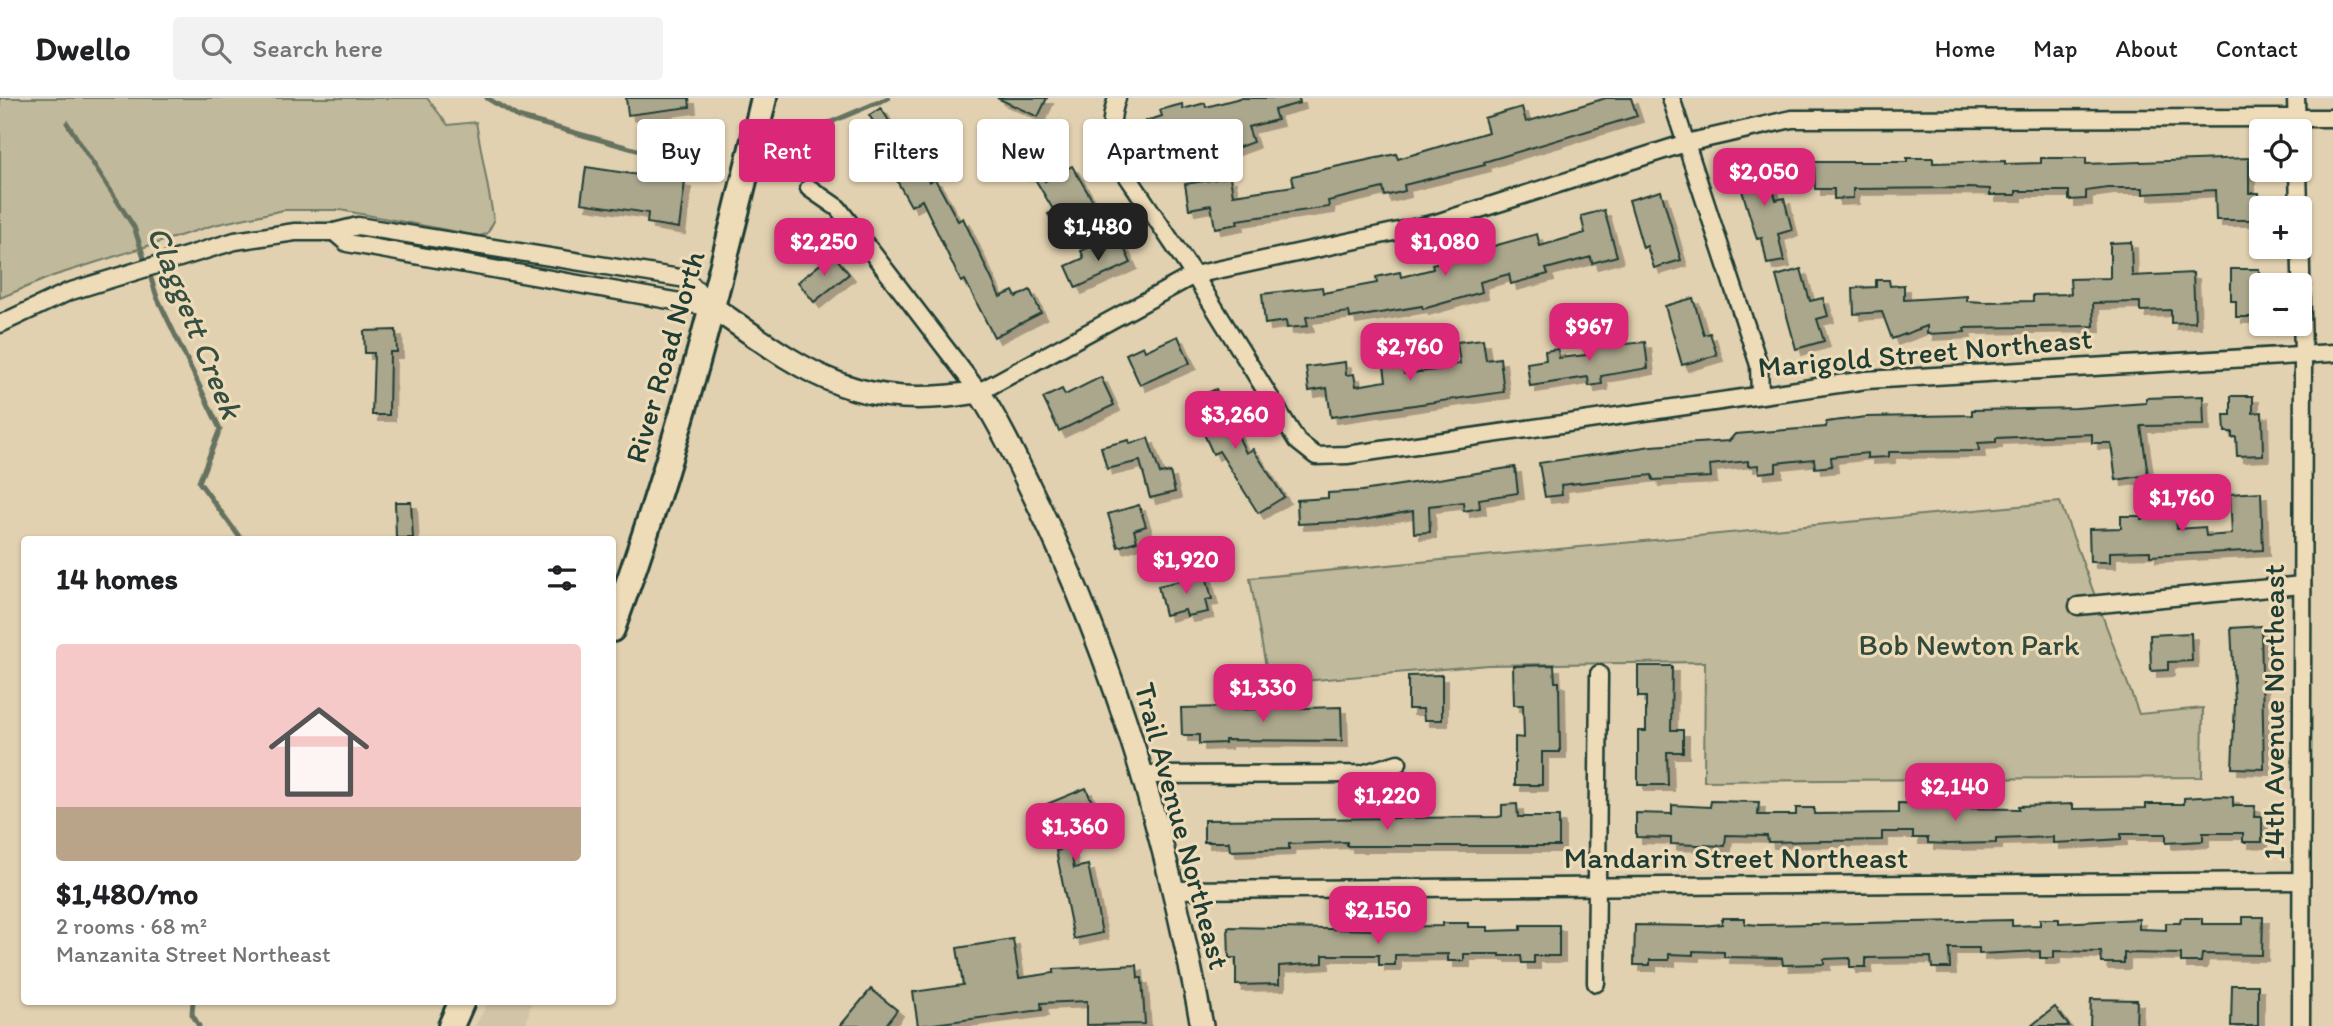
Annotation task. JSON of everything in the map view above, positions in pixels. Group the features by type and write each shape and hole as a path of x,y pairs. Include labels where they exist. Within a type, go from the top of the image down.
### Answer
{"main road":[{"name":"River Road North","path":"616,617 669,461 714,308 764,98"},
{"path":"451,1026 460,1005"}],"street":[{"path":"1117,98 1111,119 1112,144 1118,162 1194,275"},
{"path":"1671,98 1759,365 1760,394"},
{"path":"2296,98 2297,119"},
{"path":"2312,122 2333,118"},
{"path":"0,324 68,292 234,241 295,232 334,232 358,226 686,279 714,308 803,367 853,390 900,398 979,392 1194,275 1436,223 1686,143 1768,122 1792,119 2249,124"},
{"name":"Trail Avenue Northeast","path":"809,188 838,208 979,392 995,418 1061,552 1101,647 1144,775 1202,1026"},
{"name":"14th Avenue Northeast","path":"2300,259 2301,1026"},
{"name":"Marigold Street Northeast","path":"1194,275 1297,441 1316,456 1347,455 1760,394 1899,377 2333,353"},
{"path":"2078,606 2302,585"},
{"path":"1596,983 1599,674"},
{"path":"1144,775 1362,774 1398,763"},
{"name":"Mandarin Street Northeast","path":"1171,890 2301,881"}],"shaded area":[{"path":"487,1005 530,1005 526,1026 475,1026"}],"green space":[{"path":"0,98 427,98 448,125 476,122 494,221 487,234 479,236 340,210 284,210 214,225 53,276 0,298"},
{"name":"Bob Newton Park","path":"2060,502 2139,714 2203,708 2202,777 1704,781 1705,662 1488,665 1269,684 1250,578"}],"building":[{"path":"626,98 689,98 690,107 628,115"},
{"path":"997,98 1047,98 1038,117"},
{"path":"1240,98 1299,98 1300,103 1274,110 1277,120 1248,127 1253,142 1243,146 1243,119 1152,119 1162,116 1160,110 1182,104 1183,109 1205,103 1206,107"},
{"path":"1606,98 1631,98 1637,116 1484,162 1485,165 1404,185 1405,191 1385,196 1383,188 1328,201 1329,207 1237,220 1238,224 1215,228 1211,205 1189,209 1185,184 1231,182 1233,195 1294,186 1292,176 1396,154 1398,159 1488,132 1484,118 1522,107 1526,122"},
{"path":"881,108 888,119 872,119 869,115"},
{"path":"1907,158 1933,158 1933,163 2005,161 2005,164 2041,163 2041,158 2086,158 2086,164 2249,158 2249,193 2259,193 2259,196 2249,196 2249,220 2216,220 2215,190 2143,194 2143,188 2108,188 2086,191 2086,199 2069,200 2069,191 2016,191 2016,195 1990,195 1990,189 1968,188 1853,189 1853,198 1834,199 1834,189 1815,189 1814,162 1907,162"},
{"path":"1765,160 1776,200 1784,198 1792,230 1778,234 1784,261 1767,264 1762,238 1757,239 1735,168"},
{"path":"1072,166 1097,208 1058,230 1048,214 1054,211 1037,182 1069,182 1069,168"},
{"path":"586,167 637,175 637,182 685,182 679,228 647,223 648,213 581,203"},
{"path":"898,182 937,182 958,221 963,218 1000,297 1013,291 1016,297 1030,290 1041,313 994,337 965,280 961,282 922,200 911,206"},
{"path":"1661,191 1681,260 1654,268 1647,246 1643,248 1629,200"},
{"path":"1604,210 1617,256 1592,263 1591,257 1546,269 1548,274 1511,284 1509,274 1480,282 1482,292 1423,309 1422,306 1350,318 1349,312 1306,317 1308,326 1287,328 1286,321 1265,324 1262,294 1322,287 1323,293 1377,283 1376,277 1400,272 1401,277 1433,269 1432,264 1484,252 1483,249 1537,234 1540,246 1585,233 1581,216"},
{"path":"1120,239 1131,263 1076,288 1066,266 1084,258 1081,251 1098,243 1100,248"},
{"path":"2131,242 2132,276 2193,273 2195,322 2171,323 2171,310 2140,311 2140,302 2093,303 2094,326 1964,328 1965,332 1927,334 1927,326 1892,339 1882,312 1854,314 1853,288 1876,287 1876,280 1889,280 1890,286 1904,285 1904,300 1967,296 1967,301 2033,301 2033,295 2071,294 2070,279 2110,278 2110,243"},
{"path":"833,254 849,274 814,302 798,282"},
{"path":"1801,269 1810,301 1823,298 1828,316 1817,319 1824,341 1796,349 1776,276"},
{"path":"2231,269 2259,269 2259,273 2249,273 2249,317 2236,317 2236,301 2231,301"},
{"path":"1693,298 1704,335 1710,333 1717,355 1682,365 1665,306"},
{"path":"396,330 397,352 390,352 389,415 372,415 374,353 365,353 364,331"},
{"path":"1597,335 1598,347 1645,342 1648,368 1601,376 1602,384 1589,386 1588,377 1530,386 1527,363 1546,360 1545,351 1558,349 1559,358 1586,355 1583,336"},
{"path":"1178,336 1190,363 1140,385 1126,354 1143,346 1145,351"},
{"path":"1483,339 1486,360 1500,358 1504,392 1331,417 1327,388 1309,391 1306,367 1345,362 1346,375 1354,374 1356,386 1386,381 1384,366 1402,364 1404,374 1460,364 1457,342"},
{"path":"1101,377 1114,405 1059,431 1043,398 1062,389 1065,395"},
{"path":"1216,389 1246,453 1253,449 1284,497 1258,513 1219,451 1213,454 1189,401"},
{"path":"2203,396 2204,425 2141,426 2148,475 2116,480 2111,443 2092,443 2092,434 1996,438 1996,442 1978,443 1979,451 1889,452 1889,457 1867,458 1867,453 1831,457 1832,466 1815,468 1814,459 1776,463 1776,471 1759,473 1758,465 1748,466 1748,461 1710,465 1711,477 1653,480 1652,475 1561,485 1562,495 1545,497 1539,463 1651,446 1729,441 1735,434 1826,427 1826,422 1866,417 1972,415 1972,410 2076,408 2146,403 2146,398"},
{"path":"2231,396 2253,396 2253,413 2262,412 2263,455 2237,456 2236,437 2232,437 2232,432 2225,432 2224,415 2231,415"},
{"path":"1148,438 1160,474 1170,472 1175,492 1150,498 1140,461 1107,469 1101,447 1129,440 1130,444"},
{"path":"1515,467 1518,493 1479,499 1480,508 1464,511 1463,502 1429,506 1430,532 1414,533 1413,511 1358,521 1298,524 1297,500 1328,498 1328,493 1362,491"},
{"path":"2261,492 2263,550 2150,556 2150,551 2110,552 2110,562 2090,562 2089,529 2121,528 2121,516 2141,516 2141,519 2176,517 2177,529 2205,527 2206,536 2232,534 2230,494"},
{"path":"395,502 411,502 413,536 396,536"},
{"path":"1139,505 1146,526 1134,530 1137,541 1118,547 1108,514"},
{"path":"1206,575 1212,599 1205,600 1208,612 1187,616 1185,610 1165,615 1158,586"},
{"path":"2261,626 2264,769 2232,768 2235,703 2231,628"},
{"path":"2191,633 2192,661 2168,662 2168,670 2151,671 2150,635"},
{"path":"1554,665 1555,682 1559,682 1560,752 1542,752 1542,785 1515,785 1515,737 1524,738 1523,705 1514,705 1513,666"},
{"path":"1638,666 1672,666 1671,730 1683,730 1683,752 1667,752 1668,785 1638,785 1638,731 1646,731 1646,697 1638,697"},
{"path":"1442,675 1442,720 1424,720 1423,709 1408,709 1408,676"},
{"path":"1224,707 1224,710 1341,707 1342,741 1225,740 1225,743 1199,744 1199,735 1182,735 1181,708"},
{"path":"1086,788 1097,814 1066,826 1074,868 1088,865 1102,933 1074,939 1056,851 1060,850 1042,806"},
{"path":"2233,797 2233,806 2255,806 2254,817 2262,817 2262,842 2243,842 2243,833 2203,833 2203,841 2166,843 2166,834 2121,834 2121,839 2074,842 2053,843 2053,837 1996,839 1996,843 1948,844 1928,843 1928,838 1913,838 1913,832 1882,832 1882,840 1768,842 1767,836 1726,835 1725,846 1671,844 1671,838 1636,837 1636,813 1672,814 1672,805 1710,807 1711,801 1759,802 1758,815 1796,815 1796,808 1814,808 1814,814 1898,813 1898,803 1949,804 1949,808 2019,809 2019,806 2073,804 2073,809 2146,808 2146,804 2184,804 2184,798"},
{"path":"1517,804 1518,817 1559,817 1559,846 1347,846 1347,842 1289,844 1289,849 1230,851 1229,842 1204,842 1204,820 1498,817 1502,816 1502,805"},
{"path":"2243,917 2263,917 2262,955 2202,954 2201,962 2181,962 2181,954 2124,953 2124,963 2102,963 2101,952 2054,951 2054,958 2040,958 2040,951 1979,954 1979,948 1949,948 1950,968 1932,968 1931,957 1866,958 1866,967 1850,967 1850,958 1824,959 1824,964 1783,965 1782,958 1724,957 1724,952 1693,951 1693,955 1669,954 1669,960 1650,960 1650,965 1634,965 1635,925 1703,926 1722,924 1722,918 1745,918 1745,924 1761,925 2012,920 2012,926 2040,925 2040,919 2059,919 2059,923 2139,919 2139,929 2166,930 2166,923 2180,923 2181,918 2202,918 2202,924 2243,924"},
{"path":"1443,923 1468,923 1468,927 1488,927 1488,931 1521,930 1521,925 1559,925 1559,956 1534,956 1534,963 1522,963 1521,956 1500,954 1464,954 1464,961 1448,961 1448,954 1395,955 1395,965 1379,965 1379,955 1323,955 1323,963 1279,966 1279,984 1236,985 1236,958 1229,958 1228,927 1377,930 1377,927 1443,926"},
{"path":"1013,939 1019,978 1054,973 1054,969 1137,965 1138,978 1142,978 1145,1024 1087,1025 1087,1001 1041,1003 1042,1010 918,1026 913,992 963,985 957,948"},
{"path":"2232,985 2258,985 2258,1026 2231,1026"},
{"path":"871,989 897,1010 885,1026 840,1026"},
{"path":"2091,999 2137,1000 2136,1026 2090,1026"},
{"path":"2055,1007 2069,1026 2031,1026"}],"waterway":[{"path":"487,98 518,117 637,150"},
{"path":"835,120 888,98"},
{"name":"Claggett Creek","path":"67,123 134,227 157,297 220,429 199,482 239,536"},
{"name":"Claggett Creek","path":"193,1005 192,1014 199,1026"}]}
